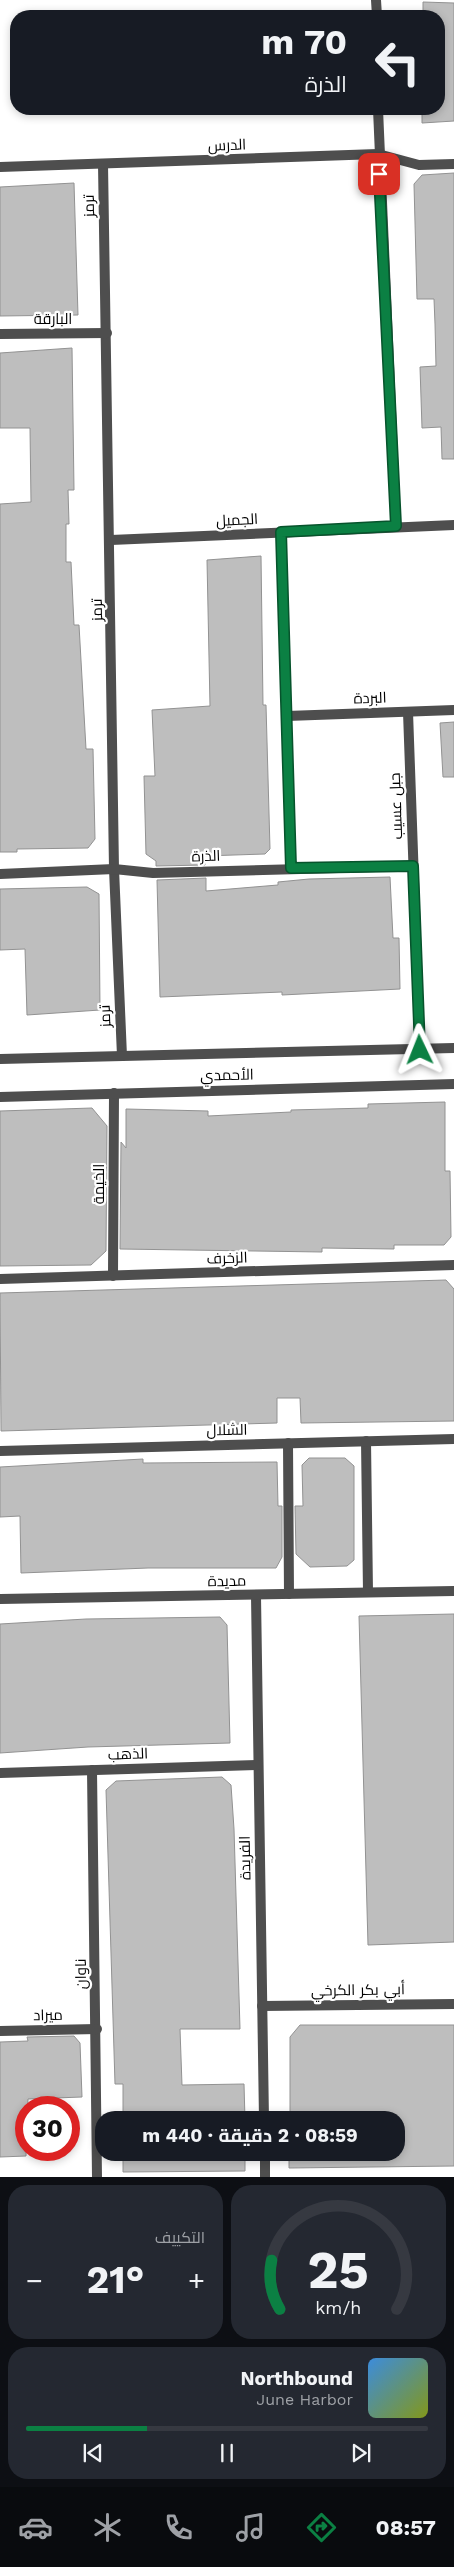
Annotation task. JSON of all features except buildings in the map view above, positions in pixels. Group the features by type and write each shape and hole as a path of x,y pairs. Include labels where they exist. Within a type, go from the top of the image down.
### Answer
{"street":[{"path":"378,115 378,154 396,526"},
{"name":"الدرس","path":"0,167 378,154 419,165 454,164"},
{"name":"ترمز","path":"103,164 111,540 114,869 122,1056"},
{"name":"البارقة","path":"0,334 107,334"},
{"name":"الجميل","path":"111,540 396,526 454,525"},
{"path":"281,532 291,868"},
{"name":"البردة","path":"287,716 454,710"},
{"name":"جبل عسيب","path":"408,712 420,1050"},
{"name":"الذرة","path":"0,874 114,869 153,873 413,866"},
{"name":"الأحمدي","path":"0,1060 454,1048"},
{"name":"الأحمدي","path":"0,1097 454,1084"},
{"name":"الخيمة","path":"113,1276 114,1093"},
{"name":"الزخرف","path":"0,1278 454,1265"},
{"name":"الشلال","path":"0,1451 454,1439"},
{"path":"366,1441 368,1592"},
{"path":"288,1444 289,1594"},
{"name":"مديدة","path":"0,1599 256,1596 454,1591"},
{"name":"الفريدة","path":"256,1596 264,2111"},
{"name":"الذهب","path":"0,1773 258,1765"},
{"name":"ناوان","path":"92,1770 97,2029 97,2177"},
{"name":"أبي بكر الكرخي","path":"262,2006 454,2004"},
{"name":"ميراد","path":"0,2031 97,2029"},
{"path":"265,2161 265,2177"}],"route":[{"path":"379,174 396,526 281,532 291,868 413,866 420,1050"}]}
